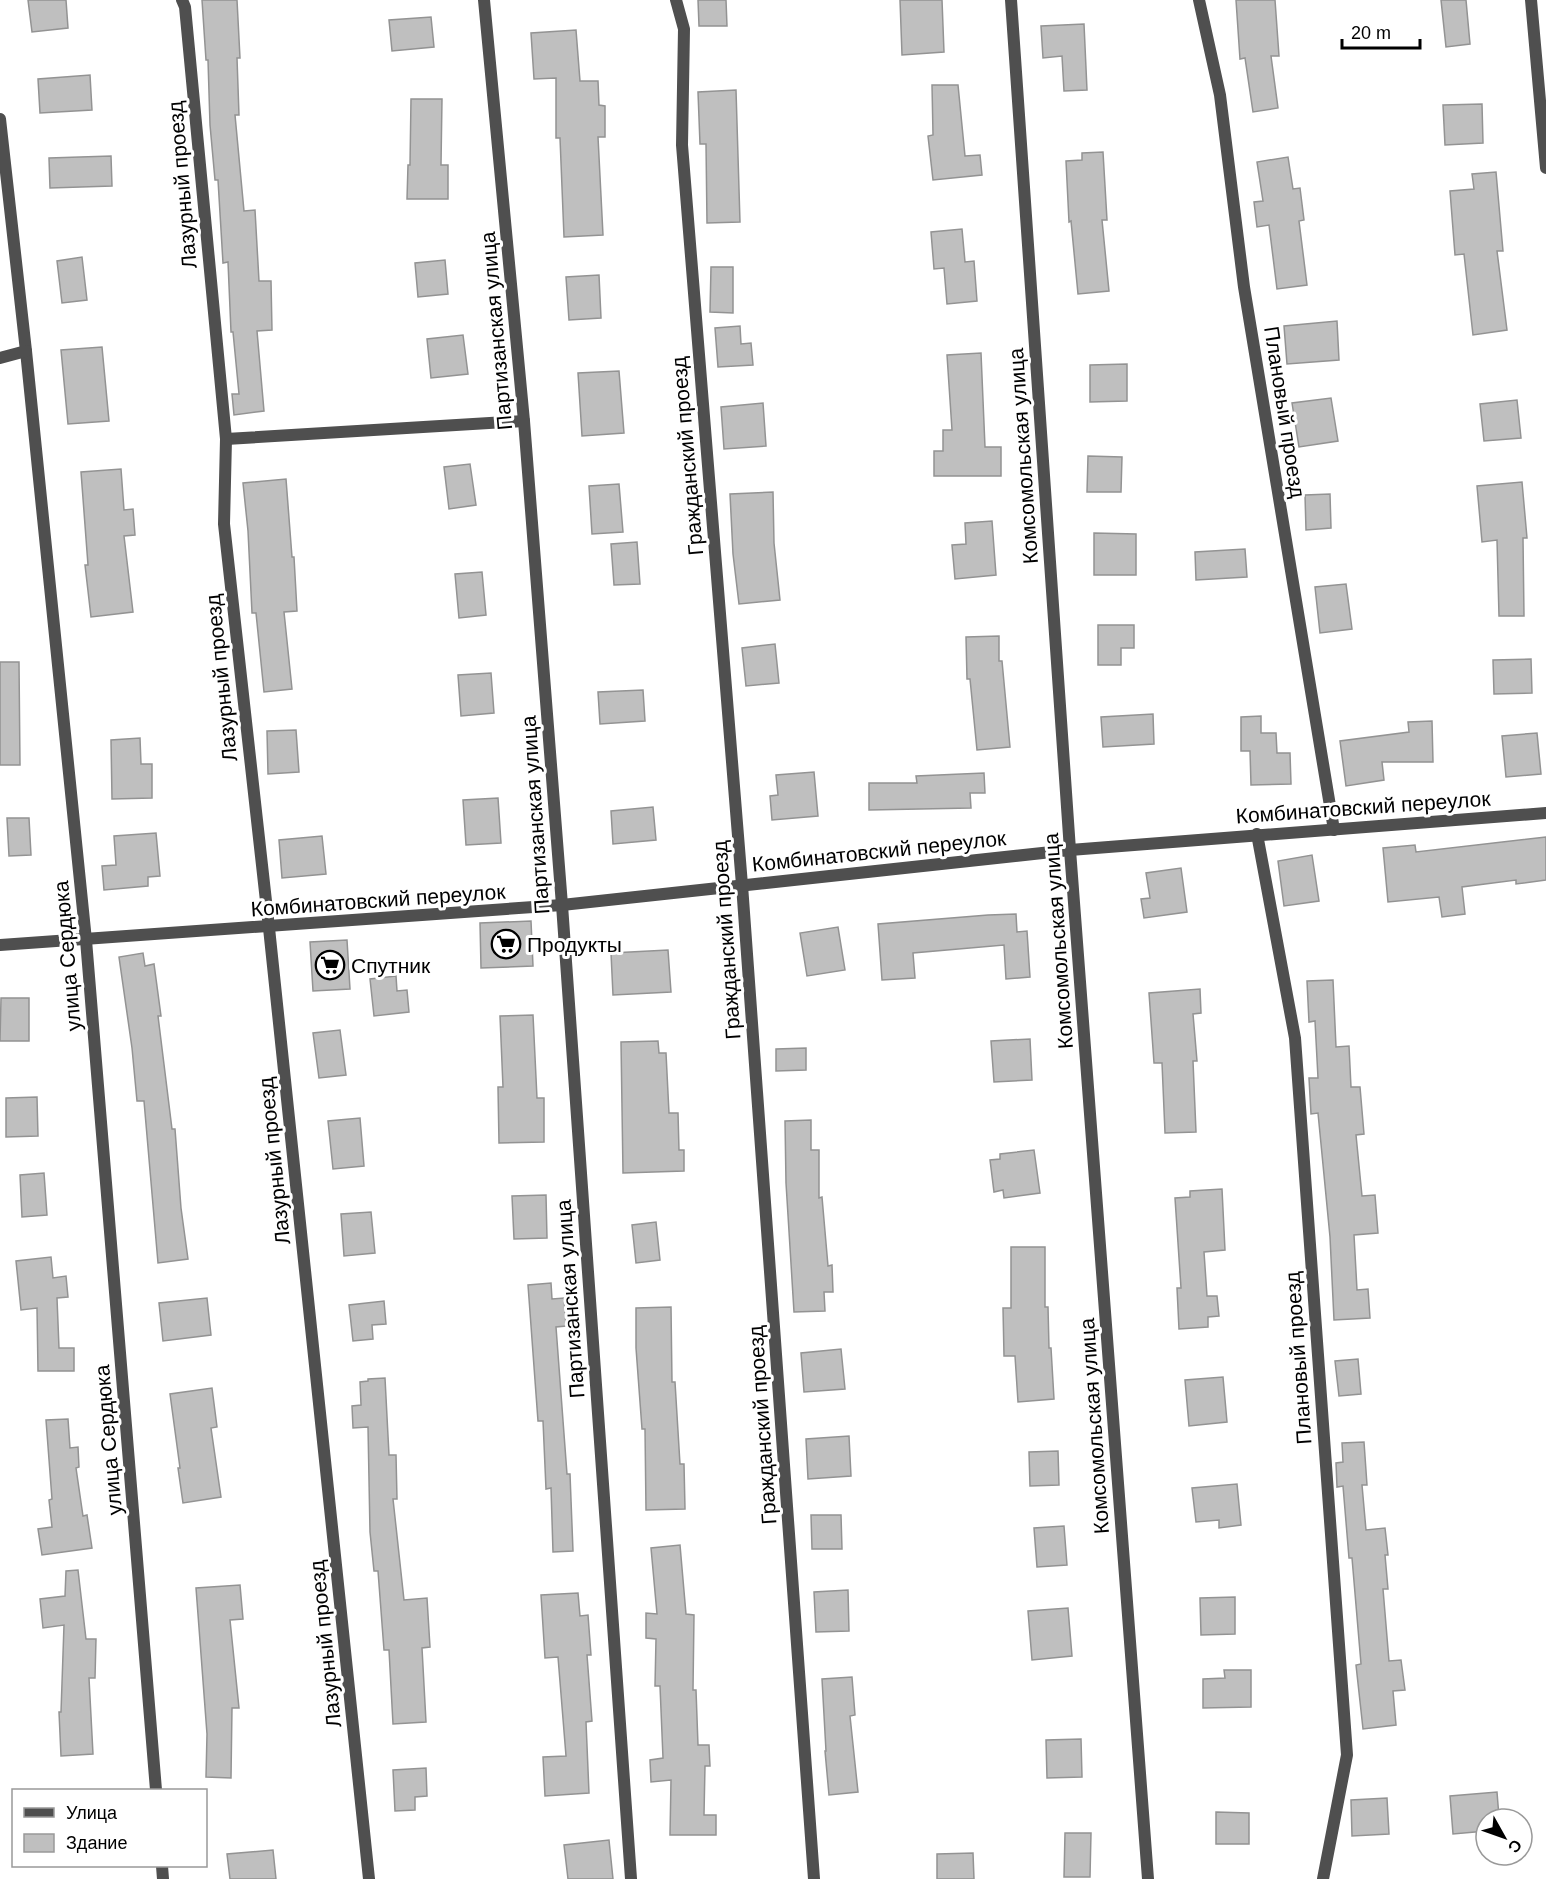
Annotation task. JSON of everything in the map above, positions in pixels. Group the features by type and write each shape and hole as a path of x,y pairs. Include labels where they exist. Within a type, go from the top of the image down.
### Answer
{"street":[{"name":"Лазурный проезд","path":"182,0 185,7 226,439 224,524 369,1879"},
{"name":"Партизанская улица","path":"484,0 524,421 562,905 631,1879"},
{"name":"Гражданский проезд","path":"676,0 684,29 682,145 742,885 814,1879"},
{"name":"Комсомольская улица","path":"1011,0 1070,850 1148,1879"},
{"name":"Плановый проезд","path":"1199,0 1220,94 1244,287 1334,830"},
{"path":"1531,0 1546,168"},
{"name":"улица Сердюка","path":"0,119 86,940 156,1789"},
{"path":"0,358 26,351"},
{"path":"226,439 524,421"},
{"name":"Комбинатовский переулок","path":"0,945 269,928 562,905 1070,850 1546,813"},
{"name":"Плановый проезд","path":"1257,834 1295,1038 1347,1755 1323,1879"}],"building":[{"path":"28,0 66,0 68,28 32,32"},
{"path":"202,0 237,0 240,58 237,58 239,115 235,115 244,211 255,210 259,281 271,281 272,330 257,331 264,411 234,415 232,394 239,394 233,332 231,332 228,262 223,263 218,180 215,180"},
{"path":"698,0 726,0 727,26 699,26"},
{"path":"900,0 942,0 944,52 902,55"},
{"path":"1236,0 1275,0 1279,56 1271,56 1278,108 1253,112 1245,58 1240,59"},
{"path":"1441,0 1466,0 1470,44 1446,47"},
{"path":"431,17 434,47 392,51 389,20"},
{"path":"1084,24 1087,90 1064,91 1062,56 1043,58 1041,26"},
{"path":"576,30 580,81 598,81 599,105 605,106 605,137 598,137 603,235 564,237 560,138 556,138 556,78 534,79 531,33"},
{"path":"90,75 92,110 40,113 38,79"},
{"path":"932,85 958,85 965,156 980,155 982,175 933,180 928,136 933,135"},
{"path":"736,90 740,222 707,223 706,144 700,144 698,92"},
{"path":"411,99 442,99 441,165 448,165 448,199 407,199"},
{"path":"1482,104 1483,143 1445,145 1443,105"},
{"path":"1103,152 1107,220 1102,220 1109,291 1078,294 1071,221 1069,222 1066,161 1082,160 1082,153"},
{"path":"111,156 112,186 50,188 49,158"},
{"path":"1288,157 1293,189 1300,188 1304,220 1299,221 1307,285 1277,289 1269,225 1257,227 1254,202 1263,201 1257,162"},
{"path":"1496,172 1503,251 1497,251 1507,330 1473,335 1464,254 1455,255 1450,191 1474,189 1472,174"},
{"path":"962,229 965,262 974,261 977,301 947,304 944,268 934,269 931,232"},
{"path":"82,257 87,300 62,303 57,261"},
{"path":"445,260 448,294 418,297 415,263"},
{"path":"711,267 733,267 733,313 710,312"},
{"path":"599,275 601,318 569,320 566,277"},
{"path":"1337,321 1339,360 1287,364 1284,326"},
{"path":"740,326 741,344 751,343 753,365 718,367 715,328"},
{"path":"463,335 468,374 431,378 427,339"},
{"path":"102,347 109,421 68,424 61,350"},
{"path":"981,353 985,447 1001,447 1001,476 934,476 934,451 943,451 943,430 952,430 947,355"},
{"path":"1127,364 1127,401 1090,402 1090,365"},
{"path":"619,371 624,433 582,436 578,373"},
{"path":"1331,398 1338,441 1299,447 1292,403"},
{"path":"1517,400 1521,438 1484,441 1480,404"},
{"path":"763,403 766,446 724,449 721,407"},
{"path":"1088,456 1122,457 1121,492 1087,492"},
{"path":"470,464 476,505 449,509 444,467"},
{"path":"121,469 124,510 133,509 135,535 124,536 133,612 91,617 85,565 88,565 81,472"},
{"path":"286,479 297,611 284,612 292,689 264,692 256,613 252,613 243,483"},
{"path":"1522,482 1527,538 1523,538 1524,616 1499,616 1497,540 1482,542 1477,486"},
{"path":"619,484 623,532 592,534 589,486"},
{"path":"773,492 774,543 780,600 739,604 733,554 730,494"},
{"path":"1330,494 1331,528 1306,530 1305,495"},
{"path":"992,521 996,575 955,579 952,545 966,544 965,523"},
{"path":"1094,533 1136,534 1136,575 1094,575"},
{"path":"637,542 640,584 614,585 611,544"},
{"path":"1245,549 1247,577 1196,580 1195,552"},
{"path":"482,572 486,615 459,618 455,574"},
{"path":"1346,584 1352,629 1320,633 1315,587"},
{"path":"1098,625 1134,625 1134,648 1121,648 1121,665 1098,665"},
{"path":"999,636 999,661 1002,661 1010,747 977,750 970,679 967,679 966,637"},
{"path":"775,644 779,683 746,686 742,648"},
{"path":"1531,659 1532,693 1494,694 1493,660"},
{"path":"0,662 19,662 20,765 0,765"},
{"path":"491,673 494,713 461,716 458,675"},
{"path":"643,690 645,721 600,724 598,692"},
{"path":"1153,714 1154,744 1103,747 1101,717"},
{"path":"1261,716 1261,733 1276,733 1277,753 1290,753 1291,784 1251,785 1250,751 1241,751 1241,717"},
{"path":"1432,721 1433,762 1382,762 1384,780 1346,786 1340,741 1409,732 1408,722"},
{"path":"296,730 299,772 268,774 267,731"},
{"path":"1537,733 1541,774 1506,777 1502,736"},
{"path":"140,738 141,764 152,764 152,798 112,799 111,740"},
{"path":"814,772 818,816 772,820 770,796 778,795 776,775"},
{"path":"984,773 985,793 970,793 971,808 869,810 869,783 917,783 916,776"},
{"path":"498,798 501,843 466,845 463,800"},
{"path":"653,807 656,840 613,844 611,811"},
{"path":"7,818 29,818 31,855 9,856"},
{"path":"156,833 160,876 148,877 148,886 104,890 102,866 116,865 114,836"},
{"path":"322,836 326,874 282,878 279,840"},
{"path":"1546,837 1546,880 1516,884 1516,880 1462,887 1465,914 1442,917 1439,897 1388,902 1383,848 1415,845 1416,852"},
{"path":"1312,855 1319,901 1284,906 1278,861"},
{"path":"1181,868 1187,912 1144,918 1141,899 1150,898 1146,873"},
{"path":"1016,914 1017,932 1027,931 1030,977 1006,979 1004,945 913,953 915,978 882,980 878,924"},
{"name":"Продукты","path":"531,921 533,966 481,968 480,923"},
{"path":"838,927 845,970 807,976 800,933"},
{"name":"Спутник","path":"347,940 350,989 313,991 310,942"},
{"path":"668,950 671,992 613,995 611,953"},
{"path":"143,953 145,966 154,964 161,1016 158,1016 172,1129 175,1129 181,1208 188,1259 158,1263 144,1101 137,1101 119,957"},
{"path":"396,976 397,991 407,990 409,1012 374,1016 370,979"},
{"path":"1333,980 1336,1047 1349,1046 1351,1087 1360,1087 1364,1134 1356,1135 1362,1196 1375,1195 1378,1233 1354,1235 1357,1290 1368,1289 1370,1318 1334,1320 1330,1237 1318,1113 1311,1114 1309,1078 1318,1078 1315,1021 1309,1022 1307,981"},
{"path":"1200,989 1201,1013 1193,1014 1197,1061 1193,1061 1196,1132 1165,1133 1162,1063 1154,1063 1149,993"},
{"path":"1,998 29,998 29,1041 0,1041"},
{"path":"533,1015 537,1098 544,1098 544,1142 499,1143 498,1087 503,1087 500,1016"},
{"path":"340,1030 346,1075 319,1078 313,1033"},
{"path":"1030,1039 1032,1080 994,1082 991,1041"},
{"path":"658,1041 659,1053 666,1053 669,1113 678,1113 679,1150 684,1150 684,1171 623,1173 621,1042"},
{"path":"806,1048 806,1070 776,1071 776,1049"},
{"path":"37,1097 38,1136 6,1137 6,1098"},
{"path":"360,1118 364,1166 333,1169 328,1121"},
{"path":"811,1120 811,1150 819,1150 819,1198 822,1197 828,1266 832,1265 833,1292 824,1292 825,1311 794,1312 786,1183 785,1121"},
{"path":"1034,1150 1040,1193 1004,1198 1003,1190 994,1192 990,1160 1000,1159 1000,1154"},
{"path":"44,1173 47,1215 22,1217 20,1175"},
{"path":"1222,1189 1225,1250 1204,1252 1207,1296 1217,1296 1219,1316 1208,1317 1208,1327 1179,1329 1177,1288 1181,1288 1175,1198 1190,1197 1190,1191"},
{"path":"546,1195 547,1238 514,1239 512,1196"},
{"path":"371,1212 375,1253 344,1256 341,1214"},
{"path":"656,1222 660,1260 636,1263 632,1225"},
{"path":"1011,1247 1045,1247 1045,1307 1048,1307 1054,1399 1018,1402 1015,1356 1004,1356 1003,1308 1011,1308"},
{"path":"51,1257 53,1278 66,1276 68,1297 57,1298 59,1348 74,1348 74,1371 38,1371 37,1308 21,1310 16,1261"},
{"path":"551,1283 552,1299 564,1298 566,1326 556,1327 567,1474 570,1474 573,1551 553,1552 551,1488 546,1489 543,1421 538,1421 528,1285"},
{"path":"207,1298 211,1335 163,1341 159,1303"},
{"path":"384,1301 386,1324 372,1325 373,1339 353,1341 349,1305"},
{"path":"671,1307 672,1382 675,1382 680,1464 684,1464 685,1509 646,1510 645,1429 642,1429 636,1348 636,1308"},
{"path":"841,1349 845,1389 804,1392 801,1353"},
{"path":"1358,1359 1361,1394 1339,1396 1335,1361"},
{"path":"1223,1377 1227,1422 1189,1426 1185,1380"},
{"path":"385,1378 389,1455 396,1455 397,1499 393,1499 404,1600 427,1598 430,1647 422,1648 426,1722 393,1724 389,1650 384,1650 378,1571 374,1571 370,1532 368,1427 353,1428 352,1406 361,1405 360,1382"},
{"path":"212,1388 217,1427 211,1428 221,1497 183,1503 170,1394"},
{"path":"68,1419 70,1448 78,1447 79,1467 76,1468 83,1516 87,1515 92,1548 42,1555 38,1529 52,1527 46,1420"},
{"path":"849,1436 851,1476 808,1479 806,1439"},
{"path":"1364,1442 1367,1485 1362,1485 1366,1530 1385,1528 1388,1589 1383,1589 1389,1661 1401,1660 1405,1690 1393,1691 1396,1725 1363,1729 1356,1665 1361,1664 1352,1558 1349,1558 1343,1486 1337,1487 1336,1463 1343,1462 1342,1443"},
{"path":"1058,1451 1059,1485 1030,1486 1029,1452"},
{"path":"1237,1484 1241,1525 1219,1528 1219,1520 1196,1522 1192,1488"},
{"path":"811,1515 841,1515 842,1549 812,1549"},
{"path":"1064,1526 1067,1565 1037,1567 1034,1528"},
{"path":"680,1545 686,1614 694,1615 693,1690 696,1690 698,1745 709,1745 710,1766 705,1766 704,1815 716,1815 716,1835 670,1835 671,1780 651,1782 650,1760 663,1758 660,1686 655,1686 656,1639 646,1638 646,1613 657,1614 651,1548"},
{"path":"78,1570 86,1639 96,1639 95,1678 89,1678 93,1754 61,1756 59,1712 61,1712 64,1625 43,1628 40,1599 65,1596 66,1571"},
{"path":"240,1585 243,1619 230,1620 239,1708 232,1708 231,1778 206,1777 207,1734 196,1588"},
{"path":"848,1590 849,1631 816,1632 814,1592"},
{"path":"578,1593 580,1616 588,1615 591,1655 587,1655 592,1721 586,1722 589,1793 545,1796 543,1757 566,1756 558,1657 545,1658 541,1595"},
{"path":"1235,1597 1235,1634 1201,1635 1200,1598"},
{"path":"1068,1608 1072,1656 1032,1660 1028,1611"},
{"path":"1224,1670 1251,1670 1251,1707 1203,1708 1203,1679 1225,1678"},
{"path":"852,1677 855,1715 850,1716 858,1792 829,1795 822,1679"},
{"path":"1081,1739 1082,1777 1047,1778 1046,1740"},
{"path":"426,1768 427,1796 415,1797 415,1810 395,1811 393,1770"},
{"path":"1497,1792 1498,1807 1474,1807 1474,1832 1453,1834 1450,1796"},
{"path":"1387,1798 1389,1834 1352,1836 1351,1800"},
{"path":"1216,1812 1249,1813 1249,1844 1216,1844"},
{"path":"1065,1833 1091,1833 1090,1877 1064,1877"},
{"path":"609,1840 613,1879 568,1879 564,1845"},
{"path":"273,1850 276,1879 230,1879 227,1854"},
{"path":"973,1853 974,1879 937,1879 937,1854"}],"place":[{"name":"Продукты","path":"506,944"},
{"name":"Спутник","path":"330,965"}]}
